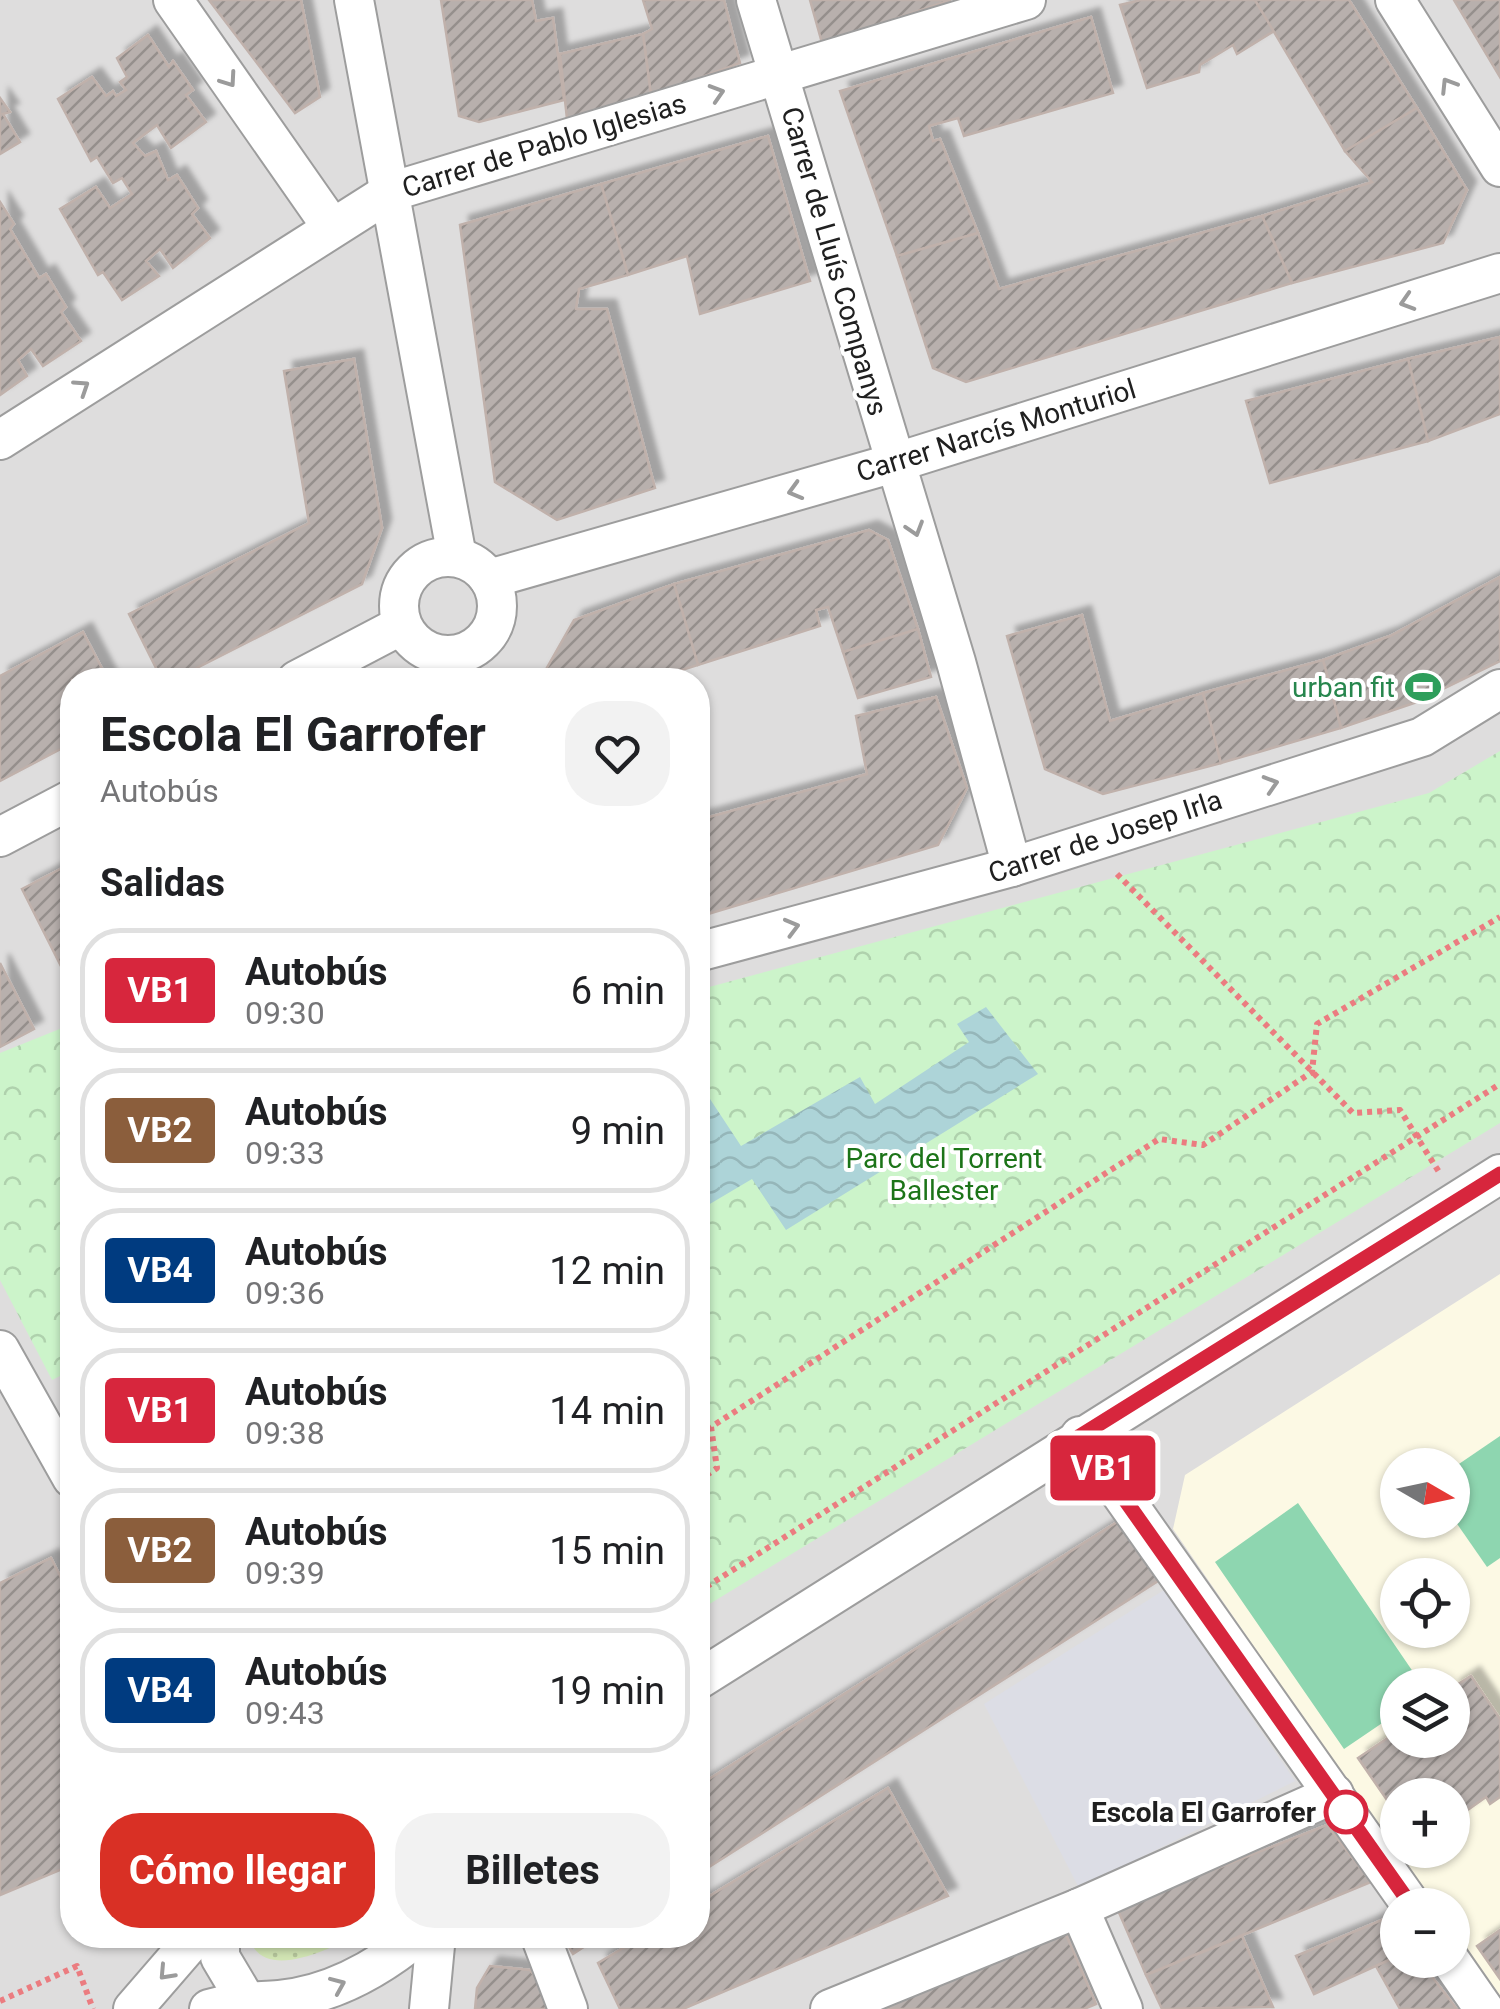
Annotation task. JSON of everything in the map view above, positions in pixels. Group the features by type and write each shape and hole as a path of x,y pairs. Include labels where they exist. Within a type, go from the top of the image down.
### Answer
{"street":[{"path":"173,0 331,226"},
{"path":"354,0 457,558"},
{"name":"Carrer de Lluís Companys","path":"756,0 1012,867"},
{"name":"Carrer de Pablo Iglesias","path":"0,440 390,192 1026,0"},
{"path":"1395,0 1500,167"},
{"name":"Carrer Narcís Monturiol","path":"489,579 894,462 1500,273"},
{"path":"457,558 476,565 489,579 495,592 494,623 464,666 428,651 400,626 399,598 414,570 427,561 457,558"},
{"path":"320,668 400,626"},
{"name":"Carrer de Josep Irla","path":"710,949 1012,867 1422,737 1500,689"},
{"path":"0,837 60,805"},
{"path":"710,1672 1500,1174"},
{"path":"0,1350 60,1457"},
{"path":"1080,1436 1399,1888"},
{"path":"830,2009 1079,1908 1334,1794"},
{"path":"1079,1908 1123,2009"},
{"path":"133,2009 186,1948"},
{"path":"220,1948 220,1956 255,2004 319,1993 388,1961 404,1948"},
{"path":"429,2009 435,1948"},
{"path":"545,1948 568,2009"},
{"path":"1462,1978 1484,2009"}],"path":[{"path":"1100,880 1117,874 1352,1114 1400,1110 1457,1201"},
{"path":"710,1473 717,1468 710,1427 1158,1140 1203,1145 1312,1072 1318,1024 1500,917"},
{"path":"710,1584 1500,1084"},
{"path":"0,2001 77,1966 93,2009"}],"shaded area":[{"path":"0,0 1500,0 1500,2009 0,2009"},
{"name":"Escola El Garrofer","path":"1500,1274 1500,2003 1470,1959 1470,1888 1420,1888 1407,1868 1470,1868 1470,1778 1380,1778 1380,1830 1173,1529 1185,1475"},
{"path":"1164,1590 1295,1781 1079,1888 984,1704"}],"green space":[{"name":"Parc del Torrent Ballester","path":"1500,751 1500,1123 710,1604 710,987 1429,793"},
{"path":"60,1029 60,1376 52,1380 0,1280 0,1053"},
{"path":"1500,1436 1500,1558 1487,1567 1467,1538 1470,1538 1470,1456"},
{"path":"1298,1503 1380,1623 1380,1648 1397,1648 1410,1668 1380,1668 1380,1725 1344,1749 1215,1562"},
{"path":"328,1948 281,1960 267,1958 255,1950"}],"water":[{"path":"986,1007 1038,1074 786,1230 752,1179 710,1204 710,1099 741,1146 860,1077 875,1104 969,1042 957,1024"}],"building":[{"path":"209,0 301,0 320,97 295,113"},
{"path":"441,0 532,0 536,21 553,18 564,100 479,122 459,116"},
{"path":"643,0 724,0 740,63 651,96 643,34 652,29"},
{"path":"810,0 951,0 822,43"},
{"path":"1141,0 1255,0 1274,31 1237,54 1233,45 1200,65 1199,72 1147,88 1120,5"},
{"path":"1255,0 1349,0 1417,108 1345,151"},
{"path":"1454,0 1500,0 1500,77"},
{"path":"1091,17 1113,93 964,136 958,118 929,126 933,141 940,139 978,233 897,256 840,91"},
{"path":"643,34 651,96 567,119 560,54"},
{"path":"148,35 169,67 173,61 193,90 186,95 206,122 171,148 157,125 133,143 145,156 156,151 168,180 177,175 198,208 192,214 210,238 173,268 160,249 146,261 159,276 122,300 103,272 98,275 60,209 96,187 110,208 132,194 122,178 113,183 97,157 91,161 58,99 92,77 106,96 126,90 120,82 127,77 117,58"},
{"path":"0,98 10,112 3,114 20,142 0,154"},
{"path":"1417,108 1467,190 1443,243 1292,283 1262,216 1372,182 1345,151"},
{"path":"768,136 810,281 700,314 687,256 628,275 601,184"},
{"path":"601,184 628,275 579,289 576,309 607,309 655,488 557,520 495,482 460,225"},
{"path":"0,202 14,224 10,229 39,278 46,274 66,307 61,312 81,341 43,366 31,349 18,360 27,376 0,395"},
{"path":"1262,216 1292,283 966,382 933,368 897,256 978,233 999,289"},
{"path":"1500,337 1500,414 1428,441 1408,359"},
{"path":"354,359 382,528 362,584 197,668 156,668 129,614 309,523 284,371"},
{"path":"1408,359 1428,441 1270,483 1246,401"},
{"path":"869,530 888,540 918,629 843,652 828,607 816,610 820,626 698,665 674,584"},
{"path":"1500,577 1500,661 1414,703 1341,728 1323,660 1390,636"},
{"path":"674,584 698,665 547,668 574,620"},
{"path":"1082,615 1110,721 1203,693 1221,763 1103,794 1045,769 1007,636"},
{"path":"918,629 931,677 858,698 843,652"},
{"path":"83,632 102,668 60,668 60,749 0,781 0,676"},
{"path":"1323,660 1341,728 1221,763 1203,693"},
{"path":"936,697 967,788 938,845 710,913 710,817 867,774 856,716"},
{"path":"60,869 60,964 22,889"},
{"path":"0,963 34,1029 0,1047"},
{"path":"1125,1517 1158,1581 710,1866 710,1778"},
{"path":"51,1558 60,1576 60,1870 0,1895 0,1583"},
{"path":"1470,1677 1500,1719 1500,1797 1490,1804 1486,1797 1470,1808 1470,1778 1380,1778 1380,1790 1358,1758 1380,1743 1380,1758 1470,1758"},
{"path":"888,1788 948,1896 683,2009 620,2009 598,1963 623,1948 710,1948 710,1896"},
{"path":"1327,1825 1371,1882 1146,1975 1117,1908"},
{"path":"1380,1921 1380,1964 1314,1994 1296,1956"},
{"path":"1500,1930 1500,1979 1477,1946"},
{"path":"1065,1932 1096,2004 1084,2009 879,2009"},
{"path":"1242,1936 1273,2007 1162,2009 1146,1975"},
{"path":"490,1966 530,1970 544,1988 551,2009 475,2009 477,1988"},
{"path":"1383,1978 1433,1978 1457,2009 1400,2009"}],"bus line":[{"name":"VB1","path":"1399,1888 1080,1436 1500,1174"}],"place":[{"name":"urban fit","path":"1423,687"},
{"name":"Escola El Garrofer","path":"1346,1812"}]}
